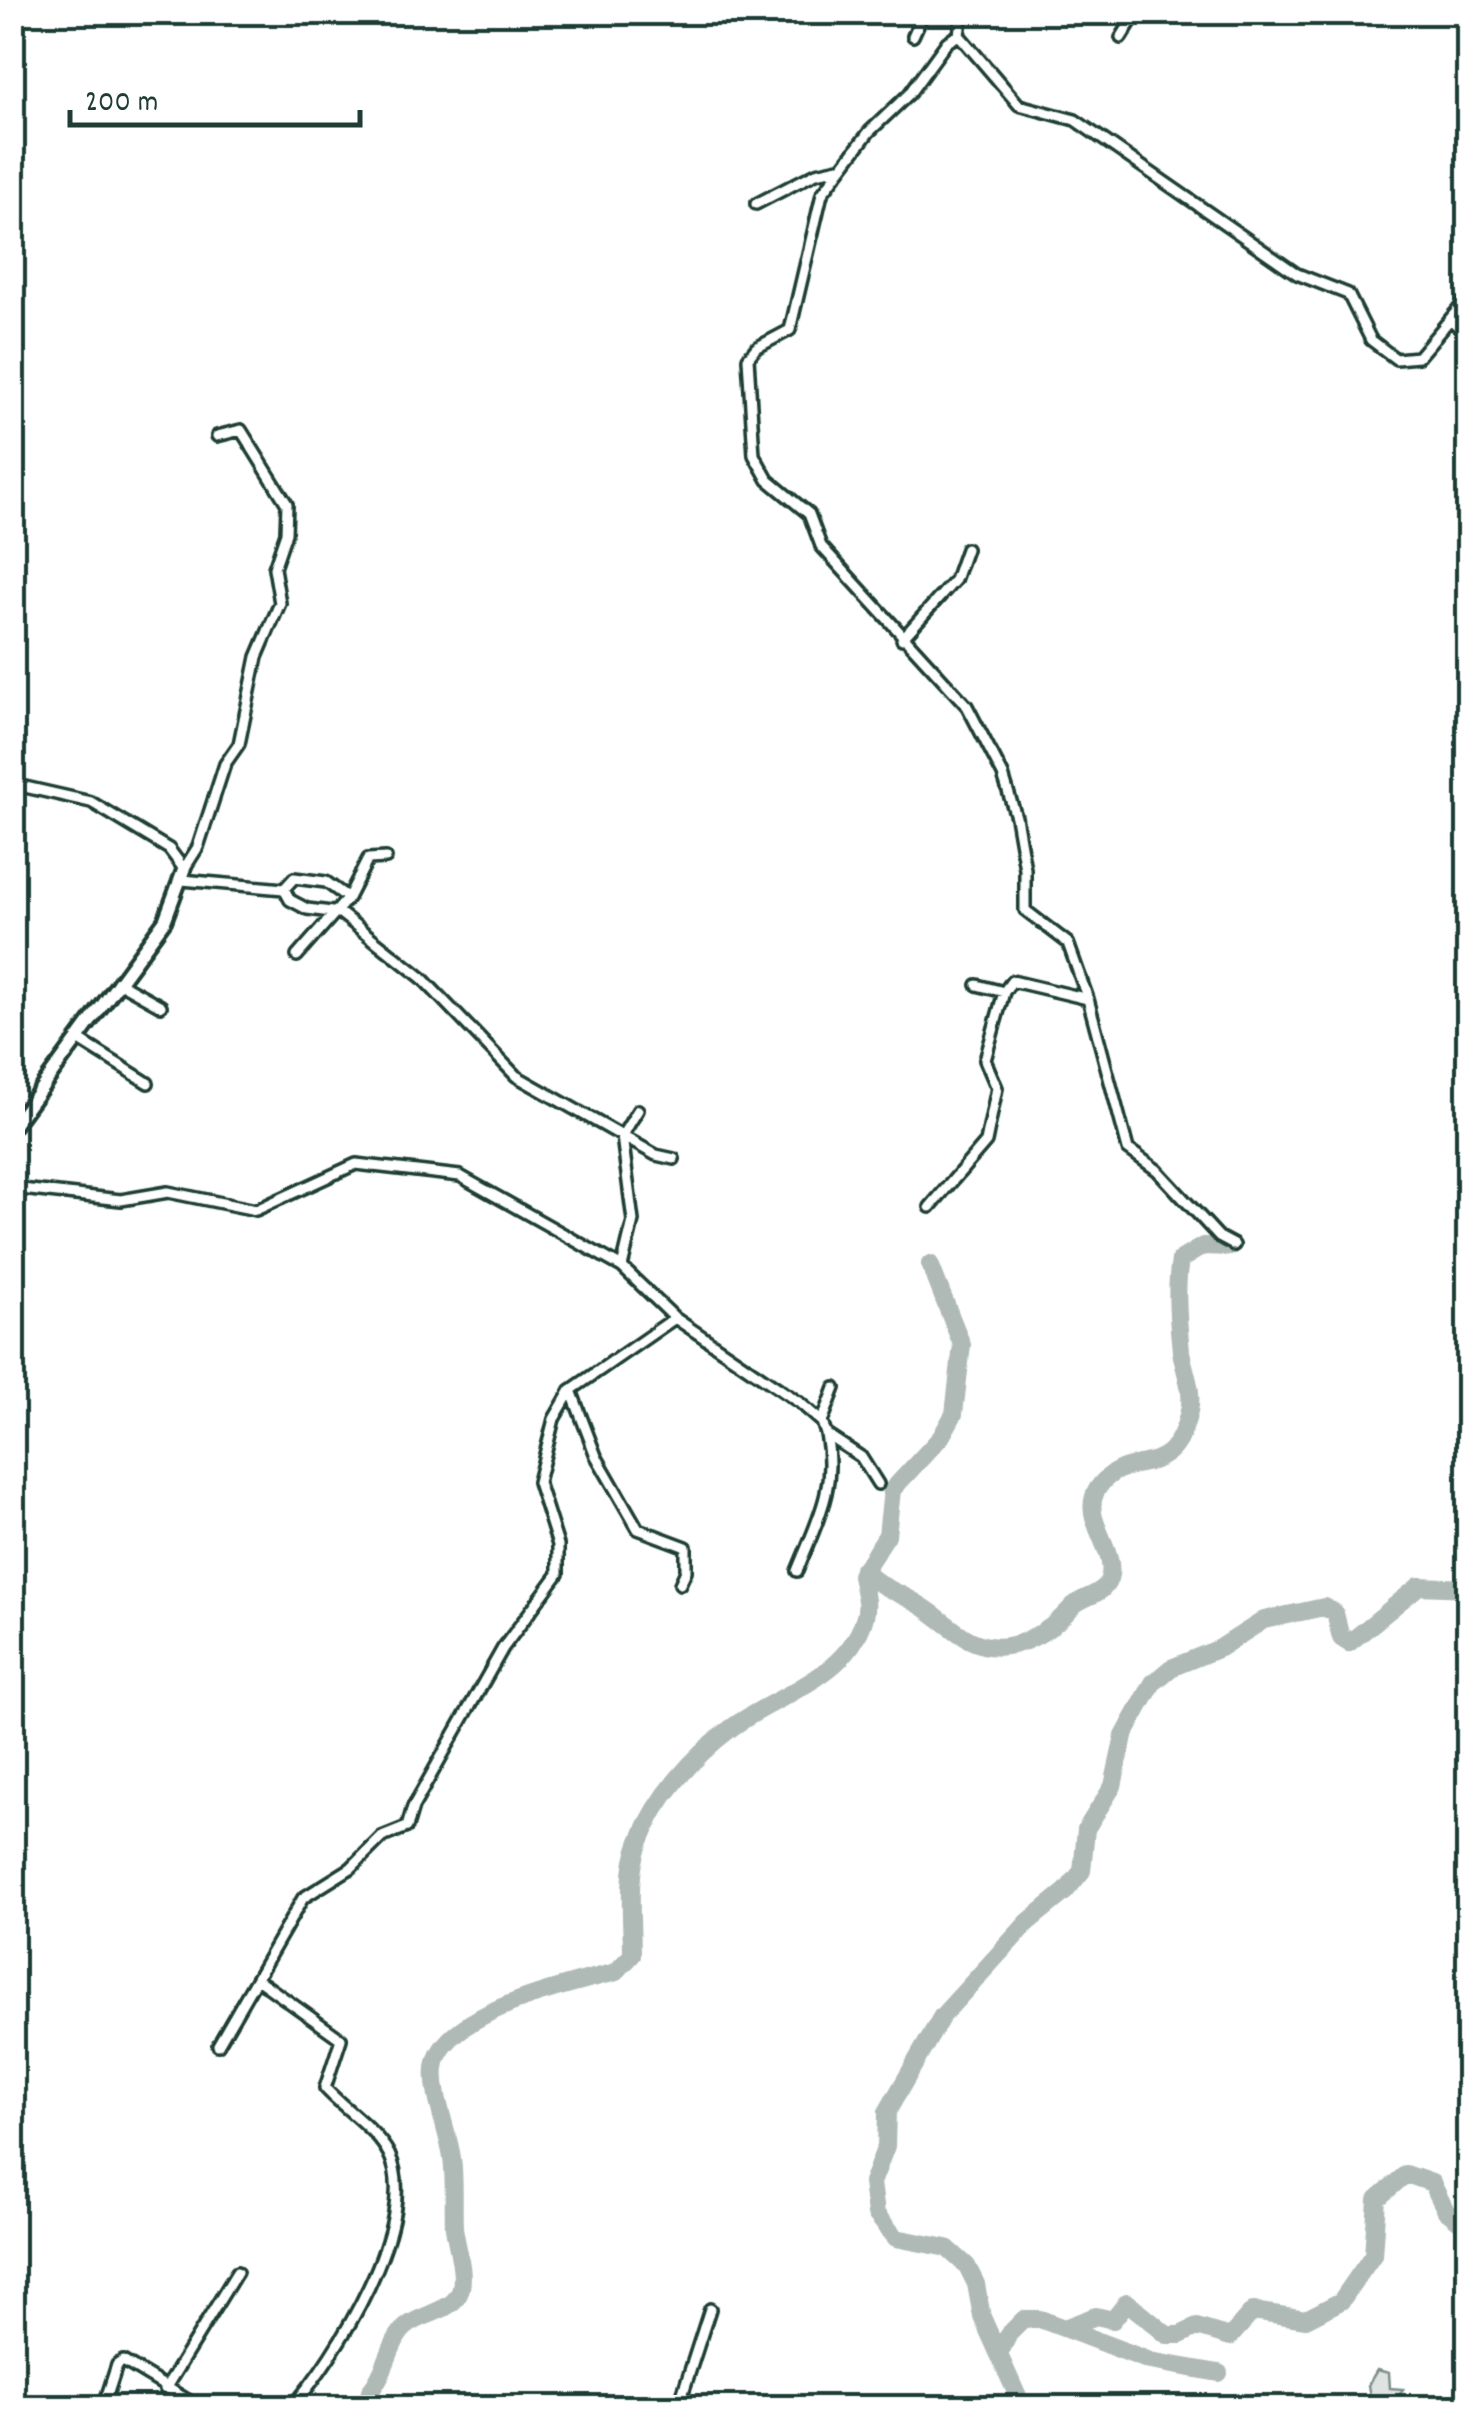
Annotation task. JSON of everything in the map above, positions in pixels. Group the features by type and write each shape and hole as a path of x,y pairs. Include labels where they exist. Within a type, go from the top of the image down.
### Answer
{"street":[{"path":"913,36 924,12"},
{"path":"962,12 959,35 1019,105 1075,120 1297,274 1348,294 1369,338 1396,359 1418,357 1468,298"},
{"path":"1121,38 1137,12"},
{"path":"959,35 947,42 909,94 869,132 822,194 790,330 750,352 750,433 762,473 806,510 821,546 902,639 949,680 984,734 1016,817 1026,869 1025,910 1068,943 1088,998 1128,1150 1156,1170 1220,1237 1234,1245"},
{"path":"756,204 816,173 842,167"},
{"path":"1451,320 1468,335"},
{"path":"12,1128 165,920 198,847 225,764 239,744 257,657 278,616 280,596 274,568 288,514 284,495 241,430 217,436"},
{"path":"902,639 955,580 966,549"},
{"path":"12,784 91,802 169,849 183,874"},
{"path":"297,956 340,913 368,859 386,858"},
{"path":"183,874 284,888"},
{"path":"284,888 294,878 316,879 348,898"},
{"path":"284,888 290,900 307,910 340,913 422,978 516,1076 656,1155 674,1159"},
{"path":"930,1207 986,1142 998,1088 986,1060 1004,992 1012,981 1088,998"},
{"path":"118,982 161,1006"},
{"path":"976,985 1004,992"},
{"path":"78,1039 148,1083"},
{"path":"622,1267 633,1221 622,1136 638,1110"},
{"path":"12,1188 121,1200 168,1192 262,1210 328,1173 367,1162 471,1180 622,1267 675,1318 748,1365 822,1422 832,1476 797,1572"},
{"path":"218,2045 303,1898 352,1868 382,1837 404,1831 503,1648 558,1574 558,1545 538,1482 554,1419 571,1390 675,1318"},
{"path":"822,1422 835,1388"},
{"path":"571,1390 596,1456 638,1529 686,1547 686,1571 680,1584"},
{"path":"826,1434 860,1456 878,1484"},
{"path":"257,1979 341,2039 325,2088 388,2151 398,2180 390,2229 369,2288 291,2408"},
{"path":"165,2389 236,2272"},
{"path":"678,2408 710,2309"},
{"path":"103,2408 117,2365 123,2361 201,2408"}],"shaded area":[{"path":"1377,2370 1389,2373 1390,2388 1403,2389 1396,2399 1413,2397 1433,2407 1384,2407 1379,2395 1379,2403 1371,2402 1368,2385"}],"waterway":[{"path":"863,1569 970,1640 998,1647 1039,1635 1076,1603 1104,1587 1110,1564 1093,1510 1098,1488 1122,1469 1160,1458 1172,1449 1189,1411 1178,1317 1180,1260 1203,1246 1230,1247"},
{"path":"372,2408 370,2391 401,2332 449,2305 461,2287 452,2158 435,2078 442,2048 483,2016 540,1993 616,1972 632,1955 631,1898 636,1854 647,1825 666,1794 716,1740 747,1717 825,1672 855,1640 866,1608 861,1575 887,1535 892,1490 941,1437 954,1414 962,1345 930,1264"},
{"path":"1023,2408 982,2317 976,2284 967,2266 947,2248 896,2238 876,2214 872,2183 886,2146 887,2112 942,2016 1028,1922 1066,1891 1082,1871 1086,1829 1113,1786 1124,1736 1153,1683 1171,1668 1220,1648 1264,1620 1324,1607 1335,1613 1341,1638 1349,1643 1419,1586 1468,1588"},
{"path":"1067,2327 1096,2316 1113,2320 1127,2302 1167,2335 1180,2335 1197,2327 1230,2337 1253,2311 1306,2319 1341,2301 1373,2255 1377,2199 1406,2174 1432,2183 1446,2211 1468,2228"},
{"path":"1000,2352 1009,2334 1024,2319 1040,2319 1150,2361 1219,2373"}]}
